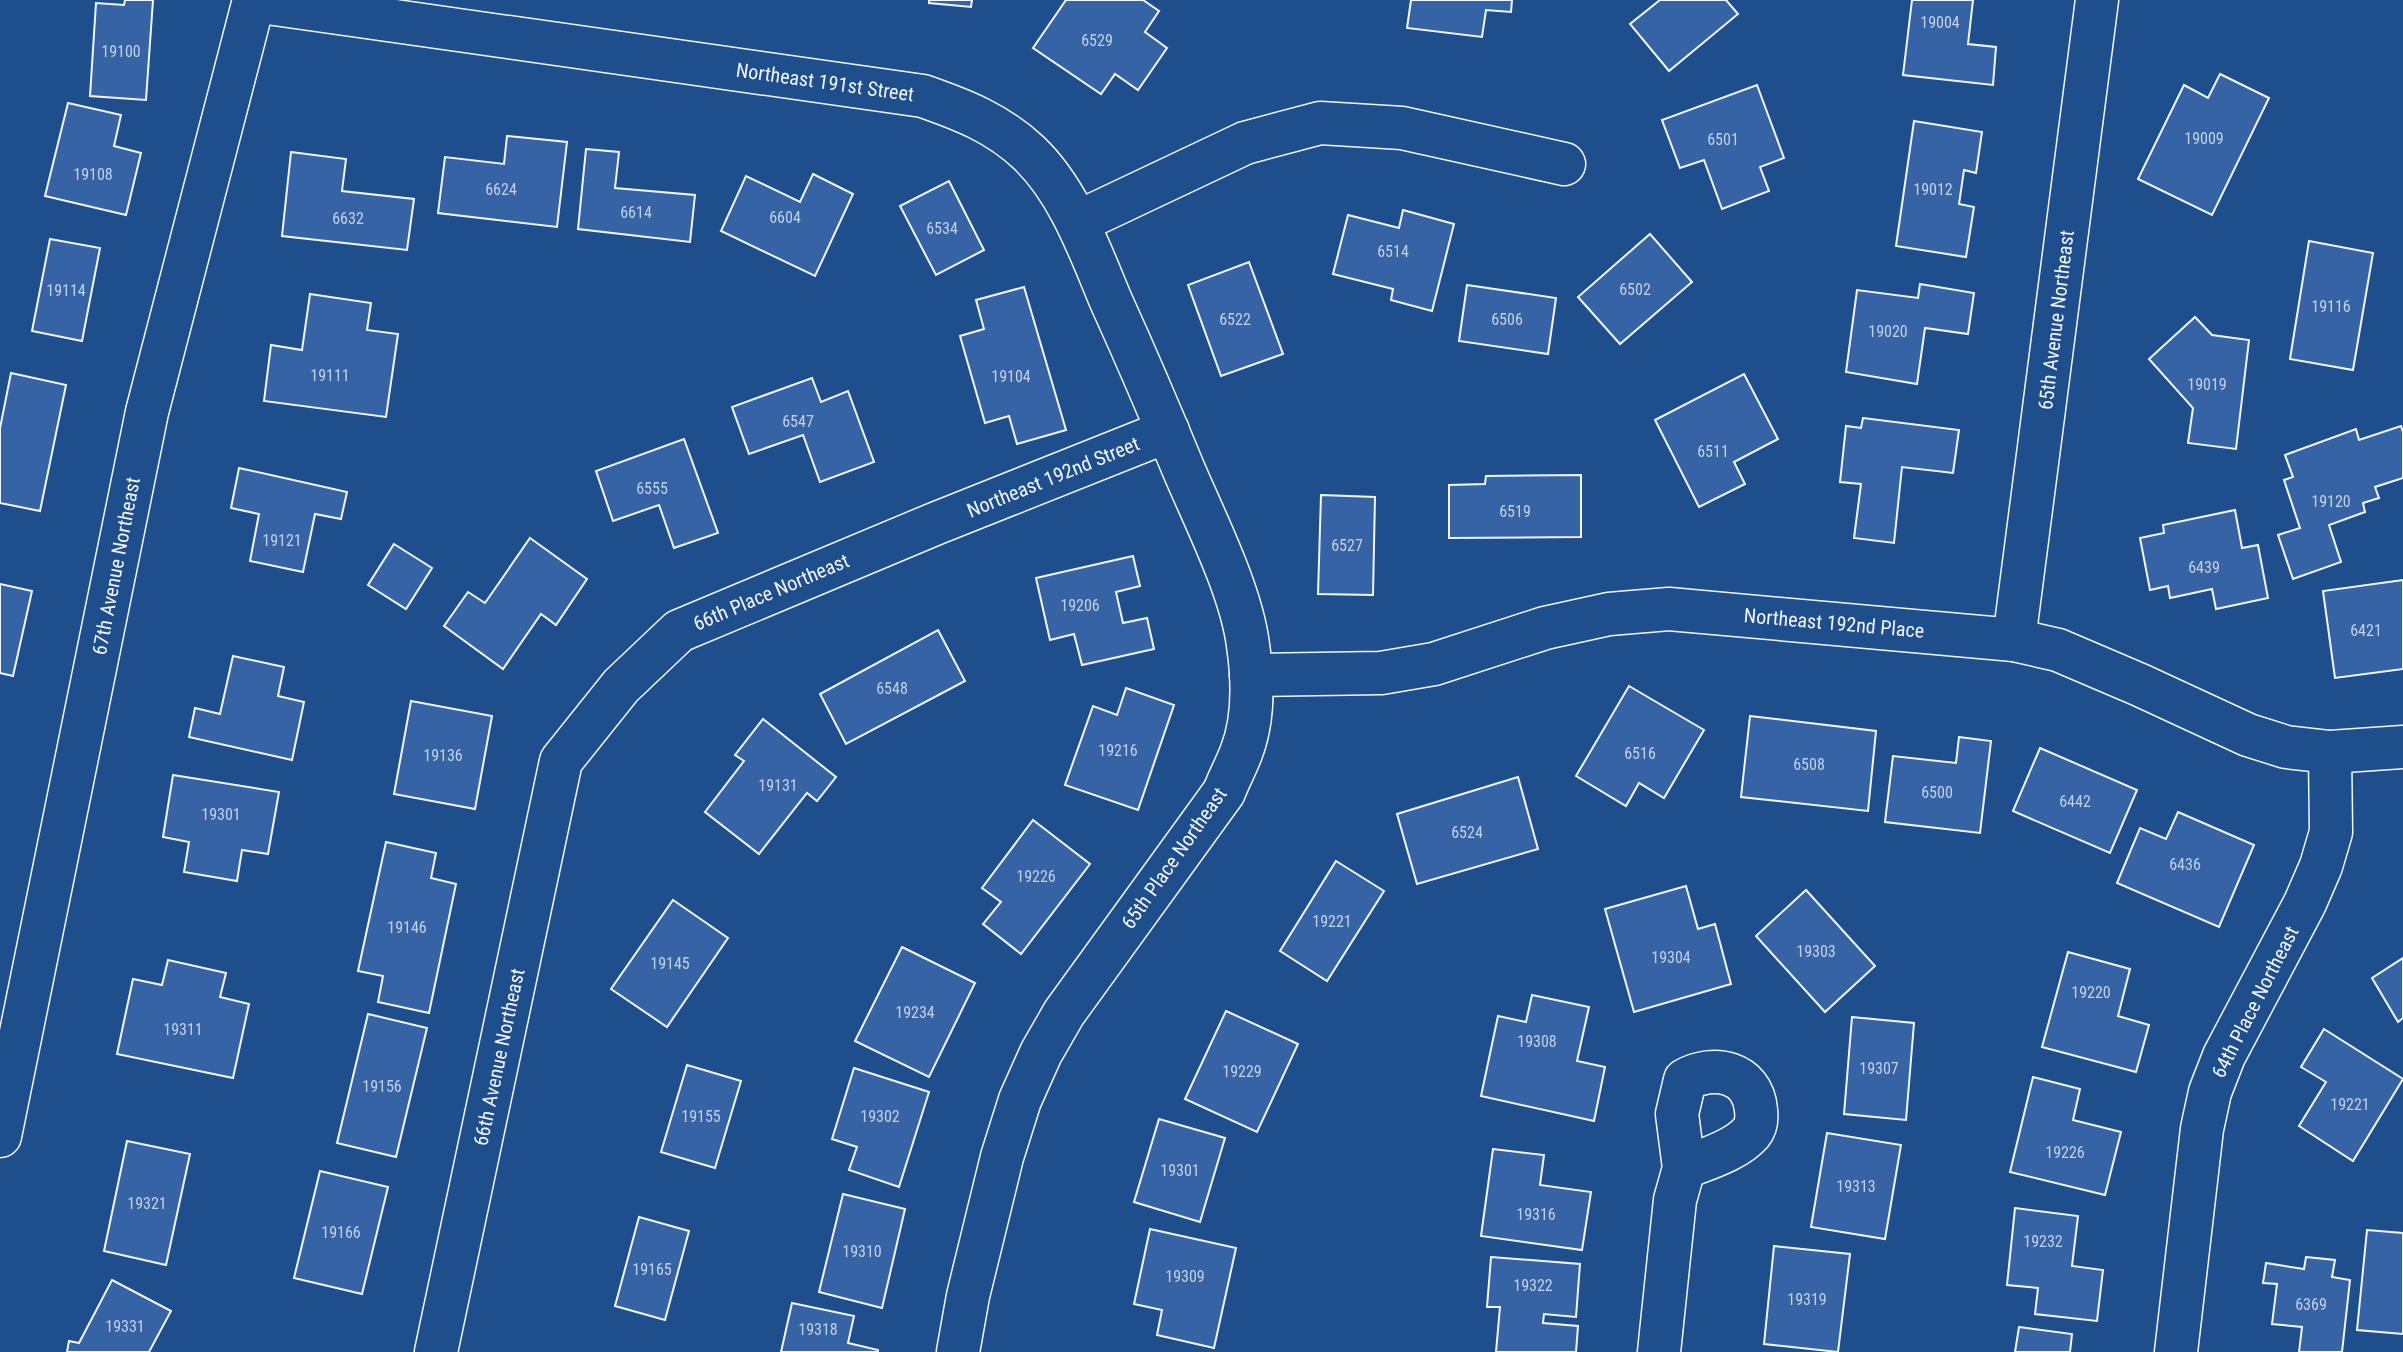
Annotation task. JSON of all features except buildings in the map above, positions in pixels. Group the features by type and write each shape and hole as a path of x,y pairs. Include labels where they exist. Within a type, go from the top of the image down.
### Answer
{"street":[{"name":"Northeast 191st Street","path":"254,0 923,96 979,116 1014,140 1031,154 1078,222"},
{"name":"67th Avenue Northeast","path":"0,1136 147,412 254,0"},
{"name":"65th Avenue Northeast","path":"2014,640 2097,0"},
{"path":"1078,222 1245,143 1320,123 1402,128 1564,164"},
{"name":"65th Place Northeast","path":"958,1352 968,1296 1002,1157 1020,1100 1041,1053 1064,1013 1224,792 1242,751 1248,725 1251,675 1248,642 1234,591 1078,222"},
{"name":"Northeast 192nd Street","path":"937,523 1168,431"},
{"name":"66th Place Northeast","path":"561,761 621,686 679,631 937,523"},
{"name":"Northeast 192nd Place","path":"1251,675 1381,673 1434,664 1545,628 1596,617 1669,609 2014,640 2058,650 2248,735 2286,747 2330,752 2403,747"},
{"name":"64th Place Northeast","path":"2176,1352 2202,1129 2210,1092 2224,1056 2305,903 2321,866 2331,832 2330,752"},
{"name":"66th Avenue Northeast","path":"436,1352 561,761"},
{"path":"1659,1352 1675,1200 1684,1168"}]}
